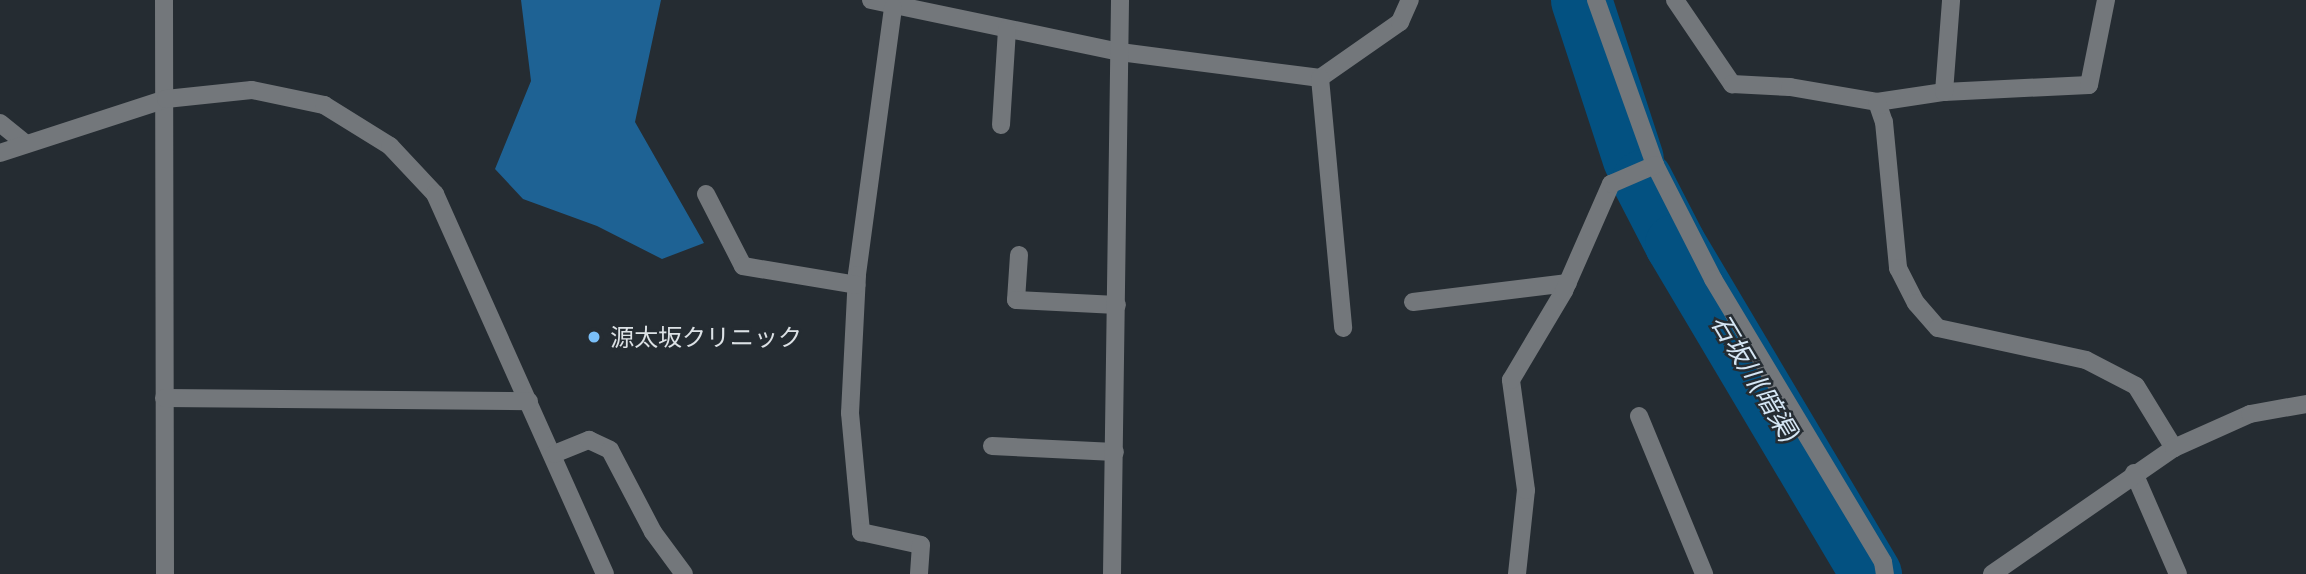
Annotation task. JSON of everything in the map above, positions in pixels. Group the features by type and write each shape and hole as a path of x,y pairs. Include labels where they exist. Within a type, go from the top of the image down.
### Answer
{"street":[{"path":"164,0 165,574"},
{"path":"871,0 893,8 925,7 1007,29 1120,52 1320,78 1400,22 1410,0"},
{"path":"1112,574 1120,0"},
{"path":"1596,0 1655,165 1713,279 1883,562 1885,574"},
{"path":"1675,0 1732,84 1790,87 1877,102 1944,92 2089,85 2106,0"},
{"path":"1944,92 1951,0"},
{"path":"893,8 856,285 850,413 861,532 921,545 919,574"},
{"path":"1002,125 1007,29"},
{"path":"1320,78 1343,328"},
{"path":"0,153 166,99 252,90 324,105 390,146 435,194 554,454 605,574"},
{"path":"1877,102 1884,122 1898,268 1916,303 1938,328 2086,360 2136,386 2174,448"},
{"path":"0,123 26,144"},
{"path":"1517,574 1526,490 1511,380 1568,283 1611,184 1655,165"},
{"path":"706,194 743,266 856,285"},
{"path":"1019,255 1016,300 1117,305"},
{"path":"1413,302 1568,283"},
{"path":"164,398 529,401"},
{"path":"1992,574 2134,473 2174,448 2250,414 2306,404"},
{"path":"1639,416 1704,574"},
{"path":"554,454 589,440 610,450 653,532 684,574"},
{"path":"992,446 1115,452"},
{"path":"2134,473 2178,574"}],"shaded area":[{"path":"521,0 661,0 635,122 704,243 662,259 597,226 523,199 495,169 531,81"}],"waterway":[{"name":"石坂川(暗渠)","path":"1581,0 1633,159"},
{"name":"石坂川(暗渠)","path":"1642,180 1675,244 1871,574"}],"place":[{"name":"源太坂クリニック","path":"594,337"}]}
